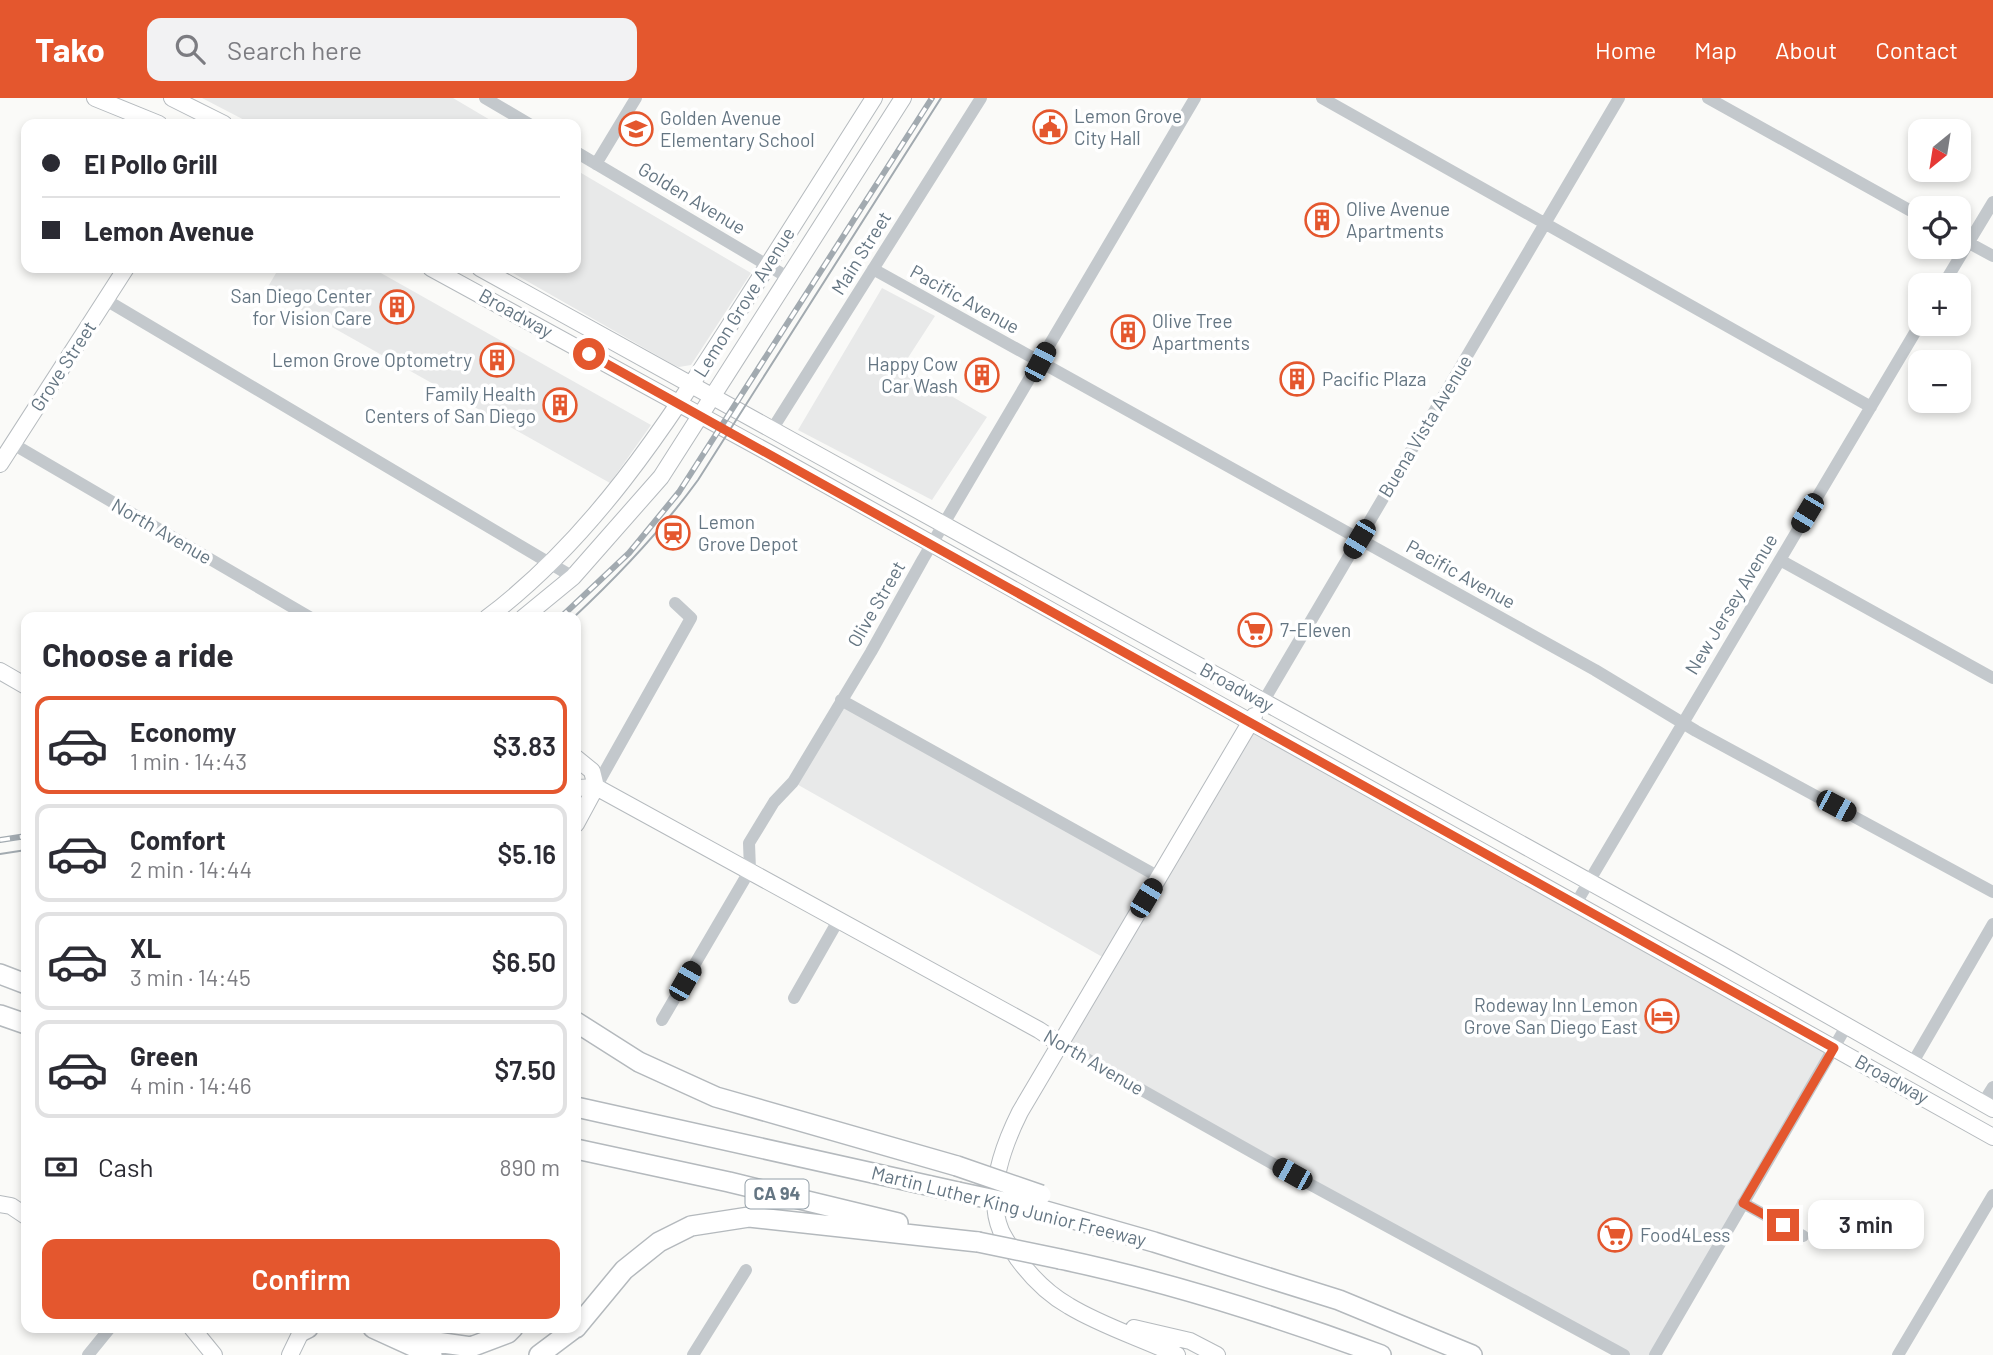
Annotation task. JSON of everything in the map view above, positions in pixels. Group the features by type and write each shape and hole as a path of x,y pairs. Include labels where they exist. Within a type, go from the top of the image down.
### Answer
{"highway":[{"path":"0,963 21,968"},
{"path":"0,974 21,982"},
{"path":"0,1015 21,1022"},
{"path":"581,1025 639,1062 716,1097 957,1166 1041,1203"},
{"name":"Martin Luther King Junior Freeway","path":"581,1108 958,1192 1041,1203 1085,1222 1339,1300 1472,1355"},
{"name":"Martin Luther King Junior Freeway","path":"581,1150 729,1182 1200,1293 1381,1355"},
{"path":"581,1321 624,1270 659,1242 691,1226 748,1217 978,1242"},
{"path":"384,1333 432,1355"},
{"path":"418,1333 436,1342 471,1347 508,1333"},
{"path":"540,1355 569,1333"}],"main road":[{"path":"95,98 147,119"},
{"path":"172,98 213,119"},
{"name":"Lemon Grove Avenue","path":"493,612 550,565 617,490 680,404 874,98"},
{"name":"Lemon Grove Avenue","path":"530,612 572,577 661,477 903,98"},
{"name":"Grove Street","path":"0,464 123,273"},
{"name":"Broadway","path":"440,273 932,544 1993,1138"},
{"name":"Broadway","path":"489,273 773,428 1988,1106"},
{"path":"0,671 21,684"},
{"name":"Buena Vista Avenue","path":"1088,1315 1052,1295 1033,1278 1000,1229 996,1208 999,1166 1012,1129 1060,1044 1263,702"},
{"name":"North Avenue","path":"581,762 592,771 596,787 839,919 1060,1044"},
{"path":"581,788 596,787"},
{"path":"581,815 596,787"},
{"path":"0,1204 11,1206 21,1213"},
{"path":"1088,1315 1177,1355"},
{"path":"1088,1315 1190,1340 1217,1355"},
{"path":"196,1333 214,1355"},
{"path":"290,1355 302,1333"}],"street":[{"path":"485,98 521,119"},
{"path":"596,164 636,98"},
{"name":"Main Street","path":"773,428 981,98"},
{"name":"Olive Street","path":"663,1020 750,870 749,843 774,802 793,782 1195,98"},
{"path":"1322,98 1871,407"},
{"name":"Buena Vista Avenue","path":"1263,702 1619,98"},
{"path":"1708,98 1908,209"},
{"name":"Golden Avenue","path":"581,155 789,278"},
{"path":"1971,231 1993,202"},
{"path":"1971,244 1993,256"},
{"name":"Pacific Avenue","path":"873,270 1595,670 1683,723 1993,892"},
{"path":"106,300 572,577"},
{"name":"New Jersey Avenue","path":"1575,905 1913,336"},
{"name":"North Avenue","path":"13,444 301,612"},
{"path":"1780,560 1993,678"},
{"path":"596,787 691,618 675,603"},
{"path":"841,700 1159,877"},
{"path":"794,999 839,919"},
{"path":"1913,1062 1993,924"},
{"path":"1655,1355 1847,1025"},
{"name":"North Avenue","path":"1060,1044 1624,1355"},
{"path":"1988,1106 1993,1087"},
{"path":"1898,1355 1993,1195"},
{"path":"1743,1203 1803,1236"},
{"path":"693,1355 746,1270"},
{"path":"88,1355 106,1333"}],"shaded area":[{"path":"202,98 453,98 489,119 242,119"},
{"path":"581,173 751,273 691,365 674,365 513,273 581,273"},
{"path":"276,273 381,273 651,425 610,483 266,290"},
{"path":"882,288 935,316 902,367 987,417 932,500 798,430"},
{"path":"841,700 1154,877 1106,959 793,782"},
{"path":"1250,727 1830,1048 1651,1355 1630,1355 1064,1042"}],"tram line":[{"path":"579,612 639,552 698,480 941,98"},
{"path":"0,854 21,851"}],"railway":[{"path":"566,612 629,553 679,492 932,98"},
{"path":"0,840 21,837"}],"place":[{"name":"Lemon Grove City Hall","path":"1050,127"},
{"name":"Golden Avenue Elementary School","path":"636,129"},
{"name":"Olive Avenue Apartments","path":"1322,220"},
{"name":"San Diego Center for Vision Care","path":"397,307"},
{"name":"Olive Tree Apartments","path":"1128,332"},
{"name":"Lemon Grove Optometry","path":"497,360"},
{"name":"Happy Cow Car Wash","path":"982,375"},
{"name":"Pacific Plaza","path":"1297,379"},
{"name":"Family Health Centers of San Diego","path":"560,405"},
{"name":"Lemon Grove Depot","path":"673,533"},
{"name":"7-Eleven","path":"1255,630"},
{"name":"Rodeway Inn Lemon Grove San Diego East","path":"1662,1016"},
{"name":"Food4Less","path":"1615,1235"}],"route":[{"path":"589,354 1834,1048 1743,1203 1783,1225"}]}
